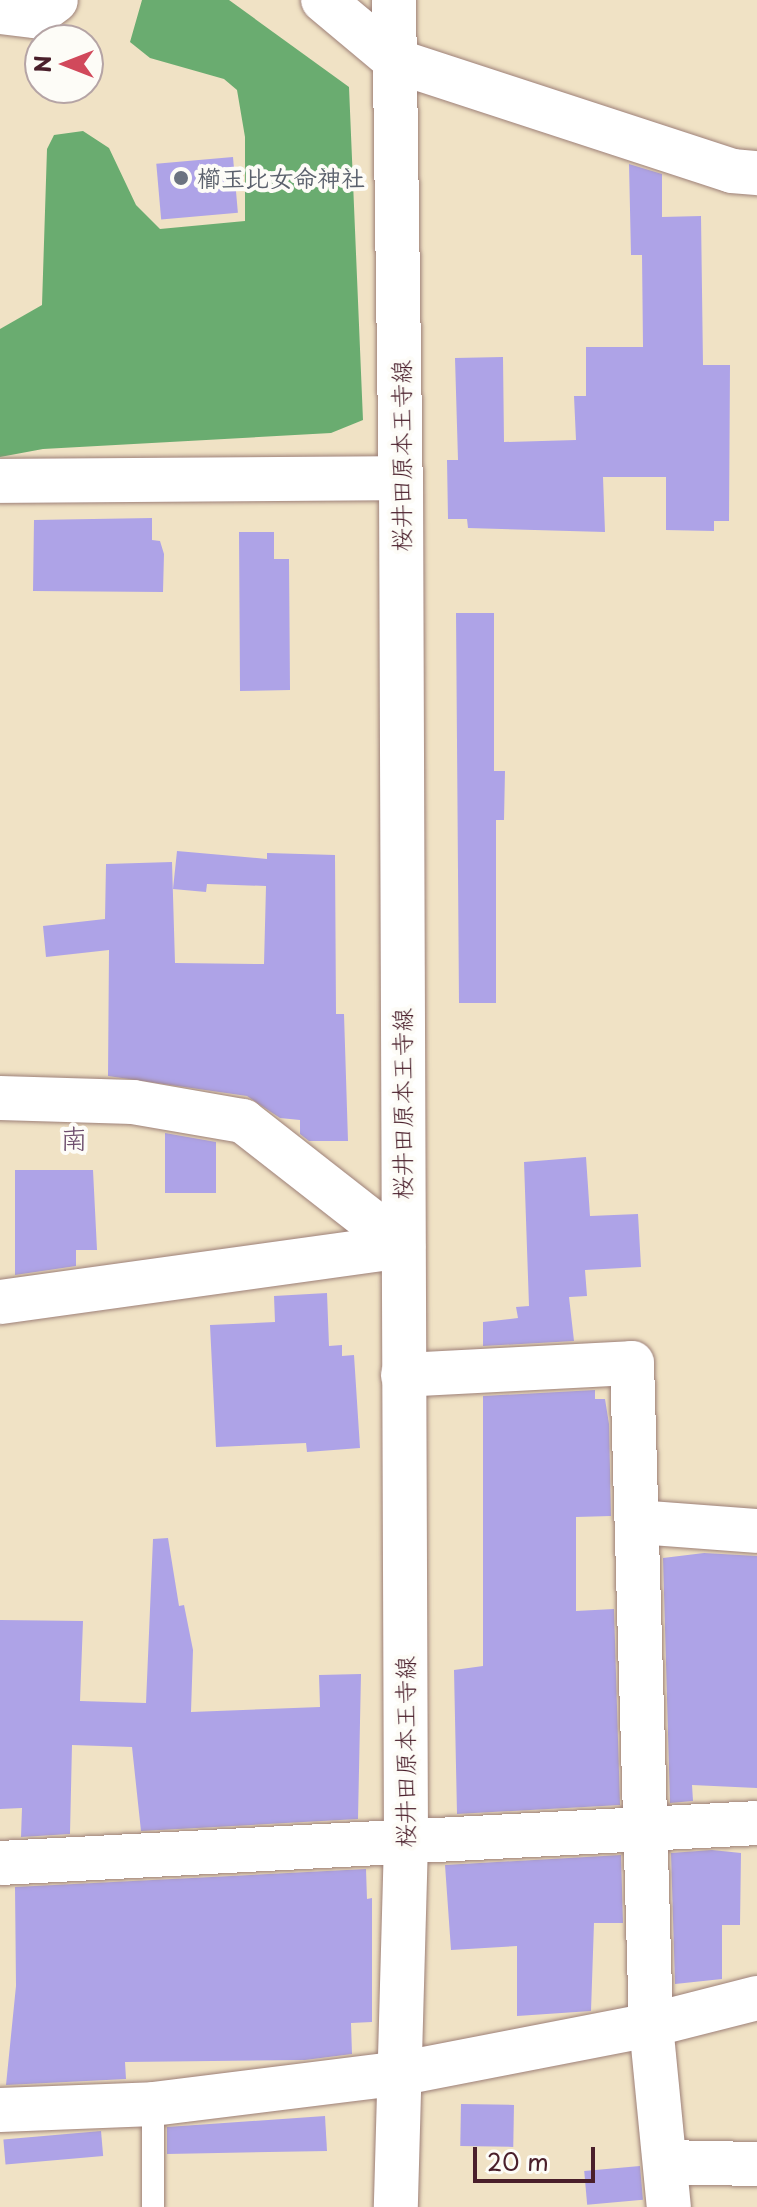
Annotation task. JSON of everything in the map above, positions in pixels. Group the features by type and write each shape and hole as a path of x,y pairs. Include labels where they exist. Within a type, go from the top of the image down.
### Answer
{"street":[{"path":"0,12 35,16 56,0"},
{"path":"323,0 396,61 732,171 757,173"},
{"name":"桜井田原本王寺線","path":"394,0 401,478 406,1842 403,2073 396,2207"},
{"path":"0,481 401,478"},
{"path":"0,1098 133,1102 243,1121 403,1246"},
{"path":"0,1302 403,1246"},
{"path":"403,1375 632,1363 649,1830 651,2025 669,2207"},
{"path":"638,1522 757,1531"},
{"path":"0,1863 757,1823"},
{"path":"0,2110 153,2104 403,2073 651,2025 757,1998"},
{"path":"666,2162 757,2164"}],"lane":[{"path":"153,2104 153,2207"}],"green space":[{"path":"142,0 229,0 349,87 363,420 331,433 43,449 0,457 0,329 42,305 47,149 54,135 83,131 109,148 136,205 160,229 245,221 245,137 237,90 224,79 150,58 130,42"}],"building":[{"path":"233,157 238,213 161,219 156,164"},
{"path":"629,164 662,174 662,217 701,216 703,365 730,365 729,521 714,521 714,531 666,530 666,477 603,477 605,532 468,528 467,519 448,519 447,460 458,460 455,358 503,357 504,442 576,440 574,396 586,396 586,347 643,347 642,255 631,255"},
{"path":"152,518 152,540 160,541 164,554 163,592 33,591 34,520"},
{"path":"239,532 274,532 274,559 289,559 290,690 240,691"},
{"path":"456,613 494,613 494,771 505,771 504,820 496,820 496,1003 459,1003"},
{"path":"177,851 267,859 267,853 335,855 336,1014 344,1014 348,1141 309,1141 300,1134 300,1120 280,1118 247,1096 108,1076 109,950 46,957 43,926 105,919 106,864 172,862 175,963 264,964 266,886 207,884 206,892 173,889"},
{"path":"165,1133 216,1142 216,1193 165,1193"},
{"path":"586,1157 590,1216 638,1214 641,1267 585,1270 587,1296 569,1297 574,1341 483,1346 483,1322 518,1318 516,1307 529,1306 524,1162"},
{"path":"15,1170 93,1170 97,1250 76,1250 76,1266 15,1275"},
{"path":"327,1293 329,1346 342,1345 342,1356 354,1355 360,1448 307,1452 306,1443 216,1447 210,1325 275,1322 274,1296"},
{"path":"595,1390 595,1399 605,1399 609,1424 611,1516 576,1517 576,1611 614,1609 620,1805 457,1814 454,1670 483,1666 483,1396"},
{"path":"168,1538 179,1606 184,1605 193,1650 191,1712 320,1707 319,1675 361,1674 358,1819 141,1831 132,1747 72,1745 70,1834 21,1837 22,1808 0,1809 0,1620 83,1621 80,1701 146,1703 153,1539"},
{"path":"704,1553 757,1556 757,1788 692,1785 693,1801 670,1803 663,1558"},
{"path":"712,1850 741,1853 740,1925 722,1925 722,1979 675,1984 671,1853"},
{"path":"621,1855 623,1923 594,1923 591,2011 517,2016 517,1946 451,1950 445,1865"},
{"path":"366,1869 367,1899 372,1898 372,2022 351,2023 352,2054 305,2060 125,2062 126,2079 6,2085 16,1986 15,1887"},
{"path":"461,2104 514,2105 513,2147 460,2146"},
{"path":"325,2116 327,2151 167,2154 167,2127"},
{"path":"101,2131 103,2156 6,2164 3,2140"},
{"path":"640,2166 643,2200 587,2205 584,2171"}],"place":[{"name":"櫛玉比女命神社","path":"181,178"}],"district":[{"name":"南","path":"74,1138"}]}
